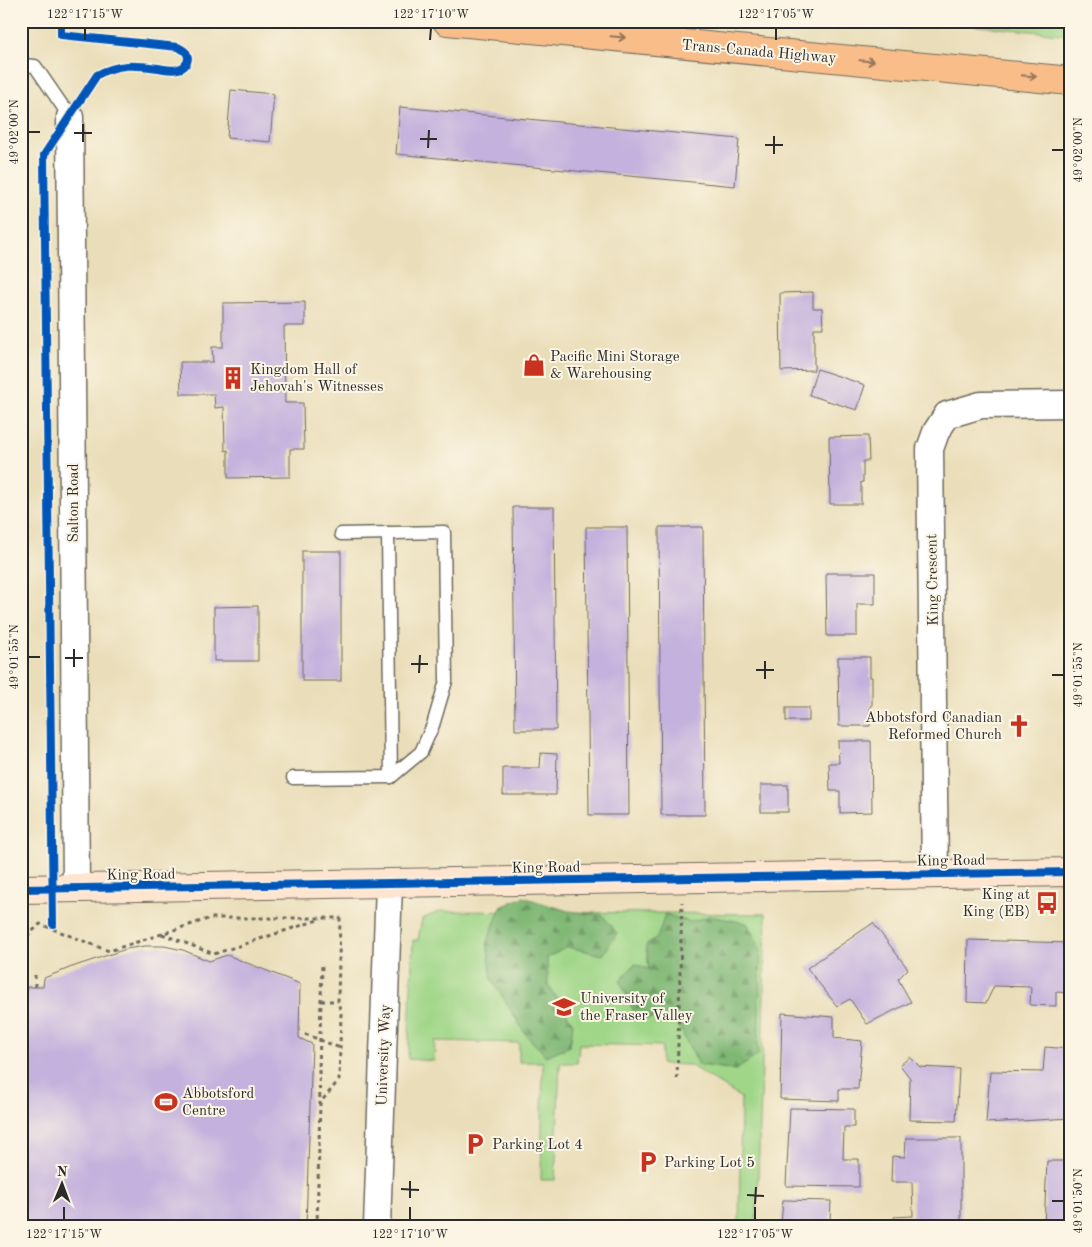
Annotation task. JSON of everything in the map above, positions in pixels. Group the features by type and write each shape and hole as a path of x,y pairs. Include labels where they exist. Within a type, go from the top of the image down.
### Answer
{"highway":[{"name":"Trans-Canada Highway","path":"447,21 1071,80"}],"street":[{"name":"Salton Road","path":"64,888 70,117"},
{"name":"King Crescent","path":"935,874 930,449 936,432 947,415 981,405 1071,404"},
{"name":"King Road","path":"21,889 1071,872"},
{"name":"University Way","path":"378,1226 389,884"}],"lane":[{"path":"21,64 35,66 70,117"},
{"path":"293,778 391,777 421,752 433,725 446,681 444,532 341,534"},
{"path":"388,533 391,777"}],"path":[{"path":"677,1079 683,878"},
{"path":"53,924 64,888"},
{"path":"21,942 40,924 109,950 211,918 340,918 338,1001 341,1014 339,1080 320,1103"},
{"path":"162,934 214,954 324,918"},
{"path":"317,1226 322,964"},
{"path":"35,972 35,987"},
{"path":"321,1001 338,1001"},
{"path":"305,1034 340,1048"}],"green space":[{"path":"927,21 1071,21 1071,35"},
{"path":"523,897 568,911 602,915 617,933 603,955 567,947 547,958 548,985 573,1023 570,1046 546,1056 526,1035 492,980 487,942 501,907"},
{"path":"441,911 766,914 756,1226 739,1226 741,1098 690,1065 661,1064 662,1046 579,1044 577,1063 560,1063 555,1180 541,1180 543,1062 519,1062 519,1043 435,1041 434,1061 408,1059 413,940 418,940 422,919"},
{"path":"665,914 690,922 709,916 747,923 761,950 758,1055 736,1070 699,1065 672,1014 647,1019 634,1012 620,981 635,964 649,969 646,945 658,936"}],"building":[{"path":"231,90 274,94 270,142 227,138"},
{"path":"400,107 739,139 735,186 396,154"},
{"path":"813,292 813,308 822,308 823,328 814,328 814,370 781,371 780,293"},
{"name":"Kingdom Hall of Jehovah's Witnesses","path":"305,302 305,326 284,326 285,403 303,403 304,449 290,449 290,477 228,478 228,450 225,451 224,407 215,408 214,394 181,394 180,362 213,362 212,347 223,347 223,303"},
{"path":"817,369 865,385 857,410 809,395"},
{"path":"868,436 869,461 863,461 861,504 830,504 829,437"},
{"path":"513,507 554,507 556,730 515,730"},
{"path":"586,527 627,527 629,815 589,815"},
{"path":"659,527 703,527 705,815 661,815"},
{"path":"302,551 341,551 341,681 302,681"},
{"path":"826,573 875,573 875,604 857,604 857,636 827,636"},
{"path":"258,606 258,661 214,661 214,607"},
{"path":"838,657 870,657 872,706 870,706 870,726 839,726"},
{"path":"786,708 809,708 809,721 786,721"},
{"path":"838,741 871,741 872,812 840,813 840,791 830,791 829,763 839,763"},
{"path":"541,753 557,754 556,795 503,795 503,768 540,768"},
{"path":"761,785 788,785 788,812 761,812"},
{"path":"873,923 908,969 898,979 911,1002 867,1024 850,999 837,1006 807,968"},
{"path":"968,940 1071,943 1071,993 1056,992 1056,1006 1030,1005 1031,987 994,986 986,1003 967,1002"},
{"name":"Abbotsford Centre","path":"164,946 183,950 209,961 227,955 300,984 299,1038 312,1044 306,1226 21,1226 21,1038 27,987 43,987 44,978 126,949"},
{"path":"782,1013 834,1017 834,1038 862,1041 858,1089 839,1089 839,1101 780,1099"},
{"path":"1045,1047 1070,1049 1071,1118 986,1123 990,1071 1043,1072"},
{"path":"910,1057 920,1067 959,1069 956,1121 909,1120 910,1078 900,1065"},
{"path":"790,1108 854,1109 854,1127 844,1127 843,1159 859,1159 859,1187 786,1186"},
{"path":"906,1138 961,1138 961,1226 894,1226 894,1217 913,1216 912,1182 891,1182 892,1156 905,1157"},
{"path":"1047,1161 1071,1161 1071,1226 1044,1226"},
{"path":"783,1200 831,1201 830,1220 850,1220 849,1226 781,1226"}],"cycle path":[{"path":"53,924 44,155 97,75 112,68 127,66 176,70 185,66 188,59 185,51 178,47 61,35 61,21"},
{"path":"21,889 1071,872"}],"place":[{"name":"Pacific Mini Storage & Warehousing","path":"534,365"},
{"name":"Kingdom Hall of Jehovah's Witnesses","path":"233,378"},
{"name":"Abbotsford Canadian Reformed Church","path":"1019,726"},
{"name":"King at King (EB)","path":"1047,903"},
{"name":"University of the Fraser Valley","path":"564,1007"},
{"name":"Abbotsford Centre","path":"166,1102"},
{"name":"Parking Lot 4","path":"475,1144"},
{"name":"Parking Lot 5","path":"648,1162"}]}
